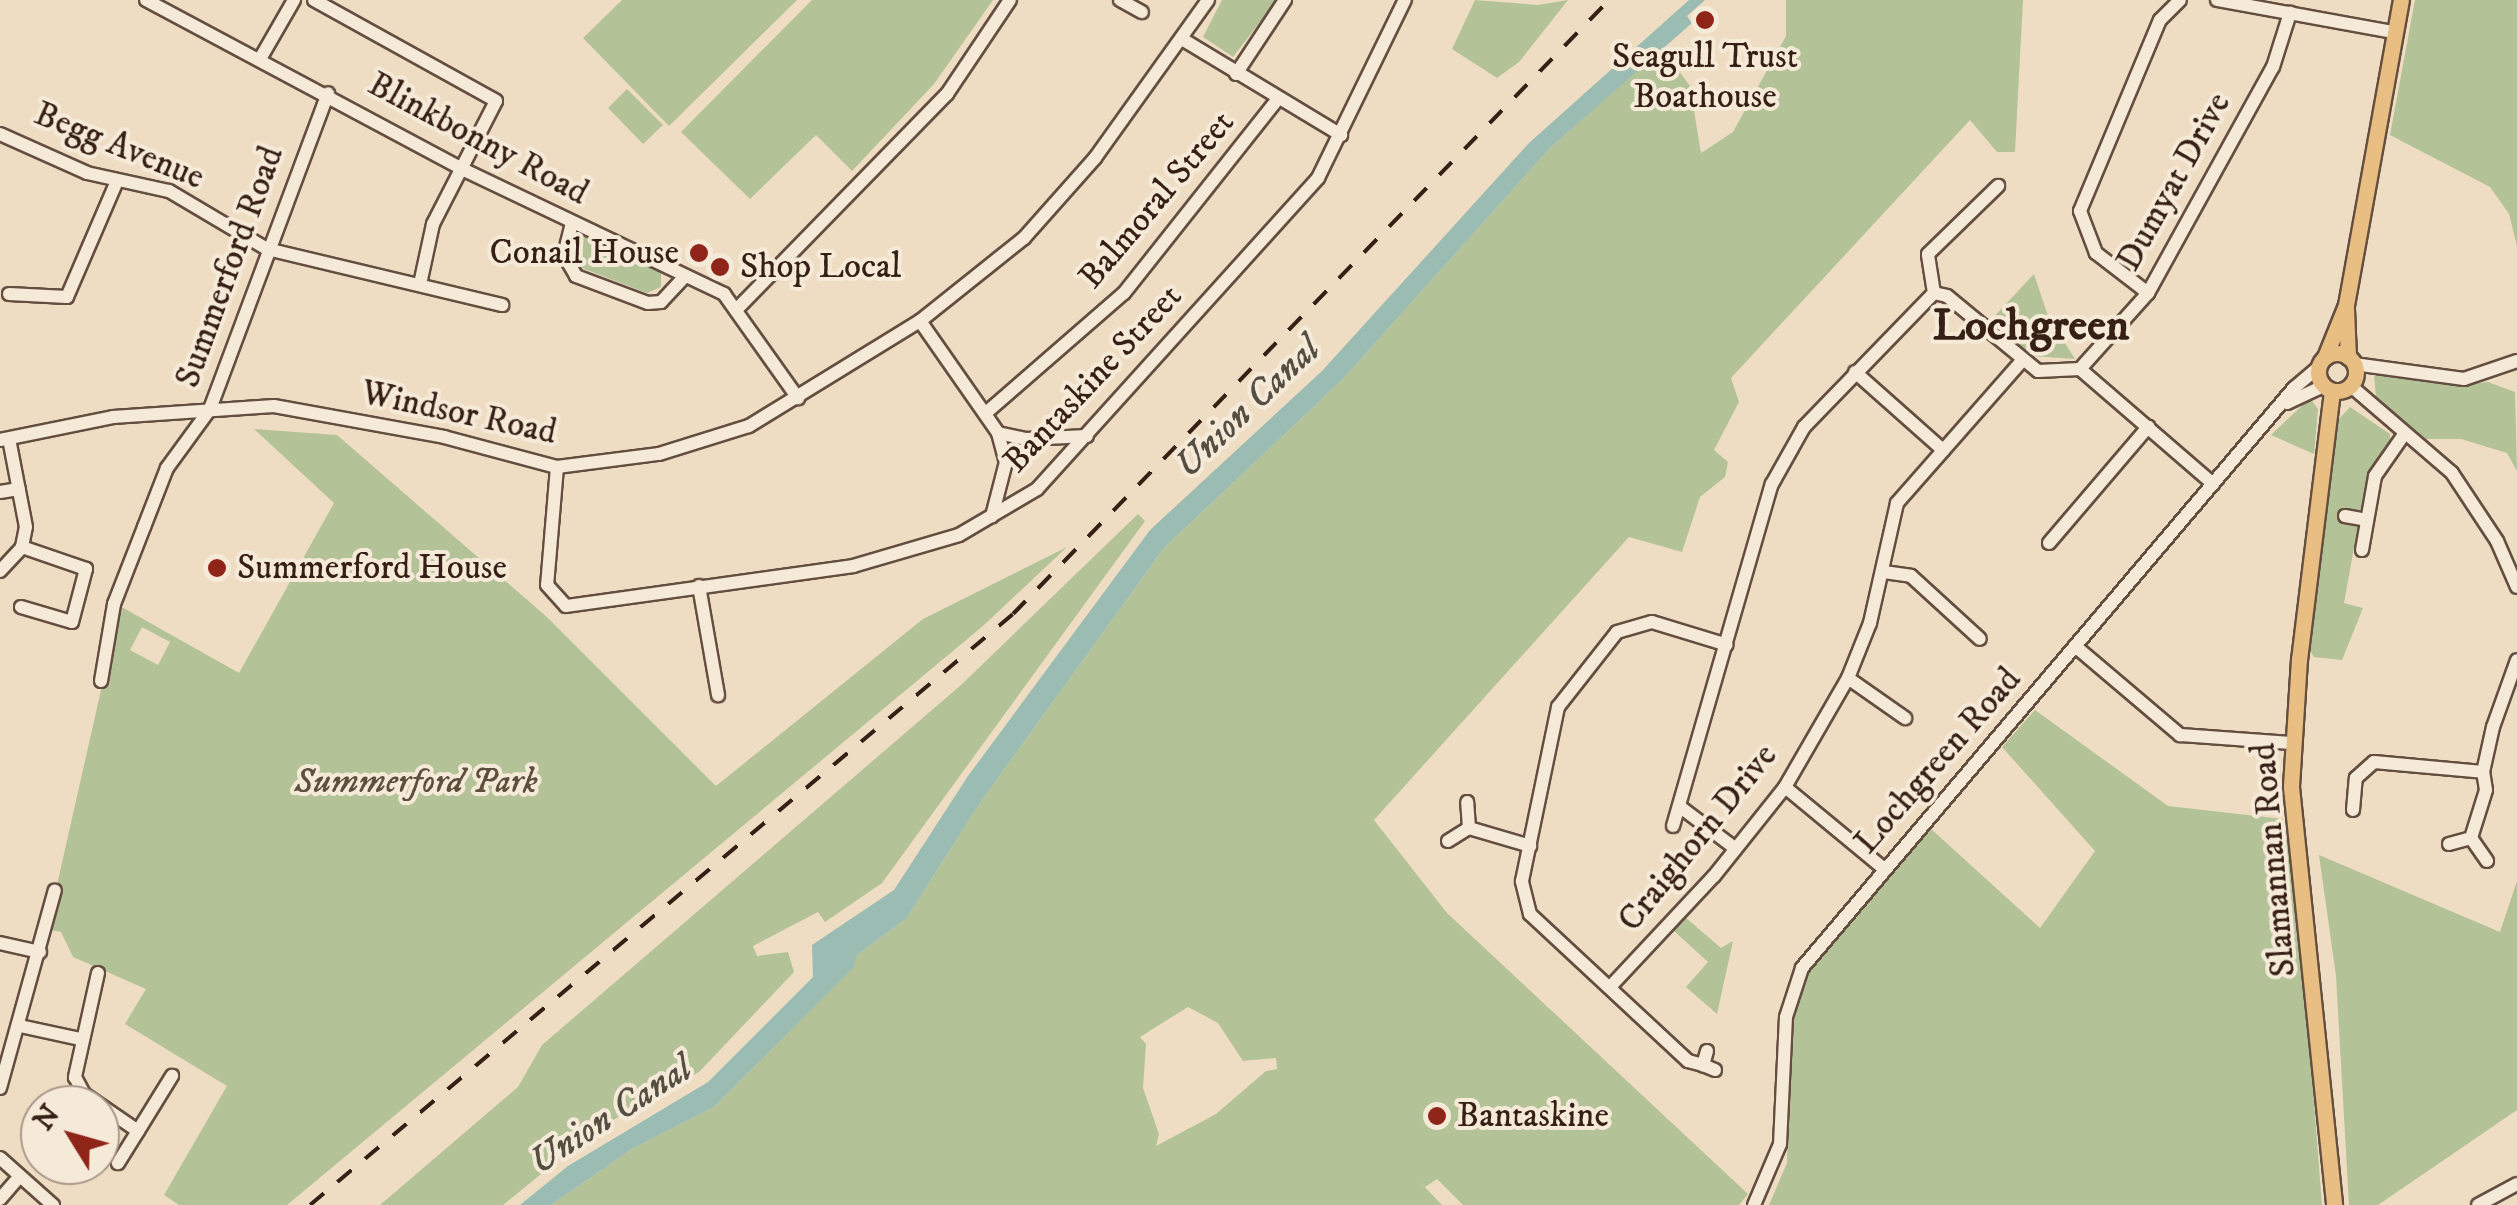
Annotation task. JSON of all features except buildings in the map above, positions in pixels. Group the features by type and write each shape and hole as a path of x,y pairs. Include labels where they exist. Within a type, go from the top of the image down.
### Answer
{"main road":[{"path":"2351,360 2321,363 2346,305 2401,0"},
{"path":"2327,389 2350,386 2346,305"},
{"name":"Slamannan Road","path":"2321,363 2327,389 2292,743 2334,1205"}],"street":[{"name":"Blinkbonny Road","path":"146,0 169,5 460,168 683,278 724,294 738,308 798,398"},
{"path":"260,59 294,0"},
{"path":"314,0 496,101 433,224 420,284"},
{"path":"738,308 947,94 1010,0"},
{"path":"1120,0 1142,12"},
{"name":"Windsor Road","path":"4,440 113,416 274,406 444,437 557,467 704,442 798,398 920,322 973,282 1060,200 1208,0"},
{"path":"1236,74 1286,0"},
{"name":"Bantaskine Street","path":"557,467 546,544 546,585 556,602 566,606 853,566 959,535 1037,489 1318,178 1405,0"},
{"path":"2148,293 2096,253 2080,211 2160,20 2180,0"},
{"path":"2218,0 2393,32"},
{"name":"Dumyat Drive","path":"2080,368 2148,293 2273,67 2290,13"},
{"path":"1182,39 1277,100 1341,135"},
{"name":"Summerford Road","path":"101,681 114,604 167,468 210,409 266,249 328,93"},
{"name":"Balmoral Street","path":"987,412 1124,293 1277,100"},
{"name":"Begg Avenue","path":"0,134 117,182 169,191 266,249 502,305"},
{"path":"9,294 67,297 117,182"},
{"path":"1934,294 1928,254 1998,186"},
{"path":"572,223 564,255 576,276 648,303 661,302 683,278"},
{"path":"1934,294 1947,296 2021,362 2054,374 2080,368 2213,484"},
{"path":"1673,826 1785,453 1855,372 1934,294"},
{"path":"920,322 998,432 1006,462 992,516"},
{"path":"2351,360 2464,379 2517,361"},
{"name":"Craighorn Drive","path":"1610,987 1736,849 1785,787 1848,678 1884,572 1897,504 2021,362"},
{"name":"Lochgreen Road","path":"1754,1205 1782,1134 1792,990 1884,870 2321,363"},
{"path":"1855,372 1943,450"},
{"path":"2350,386 2452,473 2497,541 2517,587"},
{"name":"Lochgreen Road","path":"2280,406 2327,389"},
{"path":"2050,543 2148,428"},
{"path":"998,432 1026,439 1087,436"},
{"path":"2362,550 2375,476 2406,432"},
{"path":"0,571 22,547 26,527 4,440"},
{"path":"0,492 19,489"},
{"path":"2345,516 2367,520"},
{"path":"21,607 78,624 86,569 22,547"},
{"path":"1884,572 1911,576 1980,639"},
{"path":"700,586 718,695"},
{"path":"1708,1062 1688,1060 1530,914 1524,898 1530,846 1558,707 1617,632 1652,622 1727,645"},
{"path":"2075,646 2180,735 2292,743"},
{"path":"2471,838 2486,790 2483,772 2517,660"},
{"path":"1848,678 1905,718"},
{"path":"2353,810 2356,778 2374,762 2483,772"},
{"path":"1785,787 1884,870"},
{"path":"1467,802 1469,828"},
{"path":"1679,806 1736,849"},
{"path":"1448,841 1469,828 1530,846"},
{"path":"2449,844 2471,838"},
{"path":"2471,838 2487,861"},
{"path":"0,1088 55,890"},
{"path":"0,943 40,952"},
{"path":"98,973 80,1039 76,1077 84,1094 138,1131"},
{"path":"20,1026 80,1039"},
{"path":"120,1161 172,1076"},
{"path":"0,1158 20,1176 0,1199"},
{"path":"2478,1205 2517,1184"},
{"path":"30,1185 53,1205"}],"green space":[{"path":"622,0 797,0 669,126 583,38"},
{"path":"812,0 993,0 934,84 852,171 816,135 750,199 681,132"},
{"path":"1222,0 1277,0 1233,57 1203,37"},
{"path":"1475,0 1538,5 1568,0 1519,62 1497,78 1452,49"},
{"path":"1786,0 2023,0 2015,152 1997,152 1970,120 1731,378 1739,402 1714,450 1728,462 1725,477 1700,497 1682,552 1629,537 1374,820 1447,913 1748,1194 1739,1205 1463,1205 1437,1179 1425,1187 1402,1163 1442,1205 551,1205 632,1149 714,1107 852,968 857,955 906,919 980,803 1164,548 1342,380 1550,148 1657,53 1667,55 1690,86 1701,153 1733,132 1786,36","holes":["1188,1007 1218,1023 1243,1061 1276,1058 1277,1069 1266,1071 1216,1114 1156,1146 1159,1134 1143,1088 1146,1044 1140,1037"]},
{"path":"2415,0 2517,0 2517,246 2509,214 2490,187 2390,135"},
{"path":"627,89 663,125 643,144 608,108"},
{"path":"576,231 661,272 661,287 647,293 579,267 569,255"},
{"path":"2034,274 2048,316 2075,359 2032,356 1989,322"},
{"path":"2382,369 2458,385 2488,382 2515,392 2517,471 2507,453 2461,439 2426,439 2376,396 2374,377"},
{"path":"2310,398 2318,409 2314,454 2271,435"},
{"path":"2350,407 2390,434 2390,444 2368,473 2361,514 2345,512 2343,523 2358,526 2344,603 2363,608 2342,660 2314,657 2307,646 2339,419"},
{"name":"Summerford Park","path":"254,429 337,435 547,617 716,786 923,619 1067,547 983,626 287,1205 179,1205 164,1195 227,1086 125,1024 146,989 73,957 61,932 47,929 120,606 239,673 334,503","holes":["142,627 170,642 158,665 130,650"]},
{"path":"1138,514 1145,521 882,883 825,922 818,912 753,946 757,956 788,952 794,972 699,1072 595,1130 503,1205 380,1205 518,1087 542,1045 961,685"},
{"path":"2035,710 2168,806 2283,819 2298,898 2322,1205 1769,1205 1787,1163 1791,1018 1807,971 1930,828 2040,928 2095,851 2002,747"},
{"path":"2319,855 2500,932 2517,881 2517,1110 2378,1205 2349,1205 2336,976"},
{"path":"1685,917 1721,948 1733,941 1717,1014 1686,987 1708,962 1673,930"}],"water":[{"path":"1689,0 1705,0 1687,16 1692,23 1550,148 1342,380 1164,548 980,803 906,919 857,955 853,968 714,1107 632,1149 551,1205 520,1205 568,1166 708,1082 813,977 812,945 894,890 968,776 1150,530 1322,371 1529,143"}],"railway":[{"path":"310,1205 1013,614 1609,0"}],"place":[{"name":"Seagull Trust Boathouse","path":"1705,20"},
{"name":"Conail House","path":"699,253"},
{"name":"Shop Local","path":"720,267"},
{"name":"Summerford House","path":"217,568"},
{"name":"Bantaskine","path":"1437,1116"}],"district":[{"name":"Lochgreen","path":"2031,327"}],"water label":[{"name":"Union Canal","path":"1248,408"},
{"name":"Union Canal","path":"611,1116"}]}
